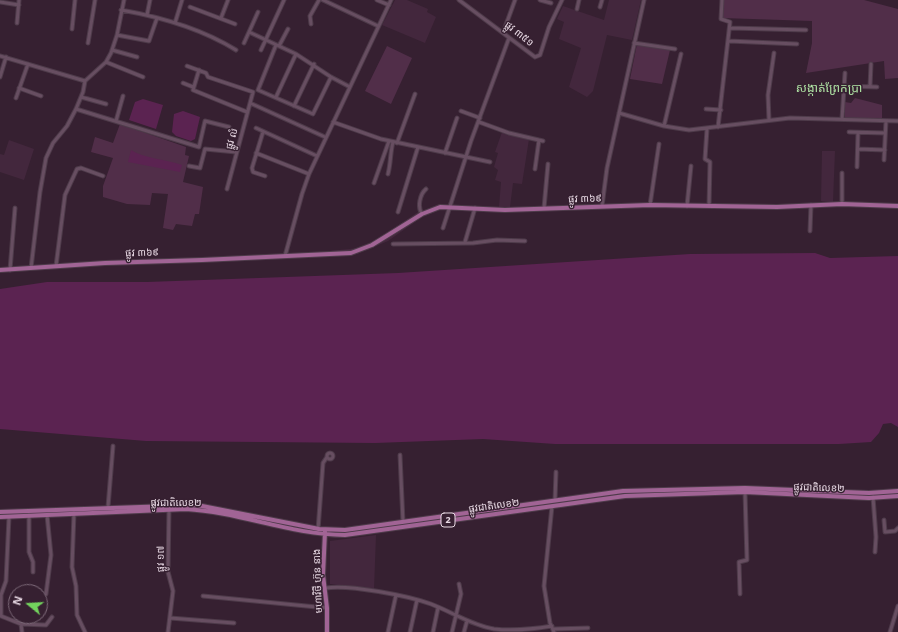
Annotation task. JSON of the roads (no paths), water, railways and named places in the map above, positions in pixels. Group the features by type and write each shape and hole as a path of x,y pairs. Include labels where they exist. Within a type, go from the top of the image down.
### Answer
{"main road":[{"name":"ផ្លូវ ៣៦៩","path":"0,270 31,269 105,262 342,254 362,250 422,214 440,206 505,210 602,206 777,207 842,204 898,206"},
{"name":"ផ្លូវជាតិលេខ២","path":"325,532 443,516 552,506 625,496 745,490 872,498 893,494 898,491"},
{"name":"ផ្លូវជាតិលេខ២","path":"0,512 47,515 108,507 164,507 169,510 207,511 318,532 352,534 444,521 480,513 556,500 623,491 745,490 869,493 893,494 898,496"},
{"name":"ផ្លូវជាតិលេខ២","path":"0,517 9,517 29,513 186,505 209,507 318,532"},
{"path":"443,516 444,521"},
{"name":"មហាវិថី ហ៊ុន នាង","path":"325,532 323,574 326,588 326,632"}],"street":[{"path":"17,23 19,0"},
{"path":"72,29 75,0"},
{"path":"88,43 94,0"},
{"path":"31,269 44,166 53,143 67,126 76,109 85,81 106,62 112,50 118,35 121,10 124,0"},
{"path":"147,15 150,0"},
{"path":"175,23 182,0"},
{"path":"221,18 228,0"},
{"path":"261,50 284,0"},
{"path":"310,24 310,16 318,0"},
{"path":"323,0 378,26"},
{"path":"377,0 388,5"},
{"path":"285,256 299,201 309,174 332,122 391,0"},
{"name":"ផ្លូវ ៣៥១","path":"459,0 464,1 532,55 539,56 549,27 562,0"},
{"path":"503,33 515,0"},
{"path":"540,0 550,3"},
{"path":"577,9 579,0"},
{"path":"600,8 602,0"},
{"path":"602,206 607,168 644,0"},
{"path":"718,127 730,28 730,22 721,19 722,0"},
{"path":"0,2 19,5"},
{"path":"190,7 235,24"},
{"path":"121,10 147,15 175,23 219,39 236,50"},
{"path":"244,43 258,12"},
{"path":"118,35 149,41 157,18"},
{"path":"730,28 806,30"},
{"path":"288,29 277,46 258,90 313,114 331,77"},
{"path":"249,32 296,54 314,64 331,77 350,87"},
{"path":"443,228 466,156 510,38"},
{"path":"729,41 797,44"},
{"path":"634,43 675,49"},
{"path":"112,50 137,57"},
{"path":"769,120 768,95 774,53"},
{"path":"276,98 296,54"},
{"path":"664,126 681,54"},
{"path":"0,56 85,81"},
{"path":"0,77 6,57"},
{"path":"106,62 143,77"},
{"path":"16,98 28,64"},
{"path":"294,106 314,64"},
{"path":"870,87 871,64"},
{"path":"187,66 199,70 193,90 247,112"},
{"name":"ផ្លូវ លំ","path":"199,70 206,73 208,77 252,92 226,189"},
{"path":"842,119 845,73"},
{"path":"183,83 193,86"},
{"path":"844,86 877,87"},
{"path":"19,88 41,96"},
{"path":"388,174 390,163 389,157 415,94"},
{"path":"116,121 123,96"},
{"path":"81,97 106,104"},
{"path":"250,103 326,136"},
{"path":"76,109 205,149 236,152"},
{"path":"706,109 721,110"},
{"path":"461,111 480,118"},
{"path":"619,114 664,126 690,130 790,118 898,121"},
{"path":"445,153 457,118"},
{"path":"884,160 886,121"},
{"path":"199,147 205,122 229,128"},
{"path":"332,122 389,141 490,162"},
{"path":"479,122 509,133 543,141"},
{"path":"256,128 317,156"},
{"path":"707,128 705,159 710,162 708,206"},
{"path":"263,132 252,170 266,176"},
{"path":"849,132 885,133"},
{"path":"857,167 858,132"},
{"path":"535,169 539,140"},
{"path":"374,183 389,141"},
{"path":"650,206 659,144"},
{"path":"398,212 418,147"},
{"path":"189,166 200,168 205,149"},
{"path":"858,149 885,150"},
{"path":"256,153 309,174"},
{"path":"544,208 548,164"},
{"path":"687,206 691,166"},
{"path":"56,266 65,195 75,173 79,168 103,176"},
{"path":"842,173 842,204"},
{"path":"422,214 420,211 420,198 426,189"},
{"path":"810,231 812,205"},
{"path":"10,270 15,208"},
{"path":"465,242 475,208"},
{"path":"393,244 497,240 525,241"},
{"path":"108,507 113,446"},
{"path":"400,455 401,511 403,522"},
{"path":"318,532 323,463 327,457"},
{"path":"556,472 556,500"},
{"path":"740,594 739,562 747,560 745,490"},
{"path":"872,498 876,537 875,552"},
{"path":"552,506 544,586 553,629"},
{"name":"ផ្លូវ ១៧","path":"168,632 173,588 168,572 169,510"},
{"path":"74,511 72,567 76,586 77,615 85,632"},
{"path":"29,513 29,552 33,562 33,572"},
{"path":"47,515 51,555 47,584"},
{"path":"8,619 1,616 1,595 6,581 9,517"},
{"path":"884,520 886,532 895,531 898,528"},
{"path":"452,632 460,594 459,584"},
{"path":"326,588 345,588 396,595 417,600 467,621 487,627 502,629 588,628"},
{"path":"388,632 396,595"},
{"path":"204,596 327,608"},
{"path":"410,632 417,600"},
{"path":"890,632 898,606"},
{"path":"433,632 438,608"},
{"path":"48,622 52,617"},
{"path":"170,618 234,623"},
{"path":"464,632 467,621"},
{"path":"22,632 20,624 47,624"},
{"path":"487,627 487,632"}],"district":[{"name":"សង្កាត់ព្រែកប្រា","path":"829,89"}]}
